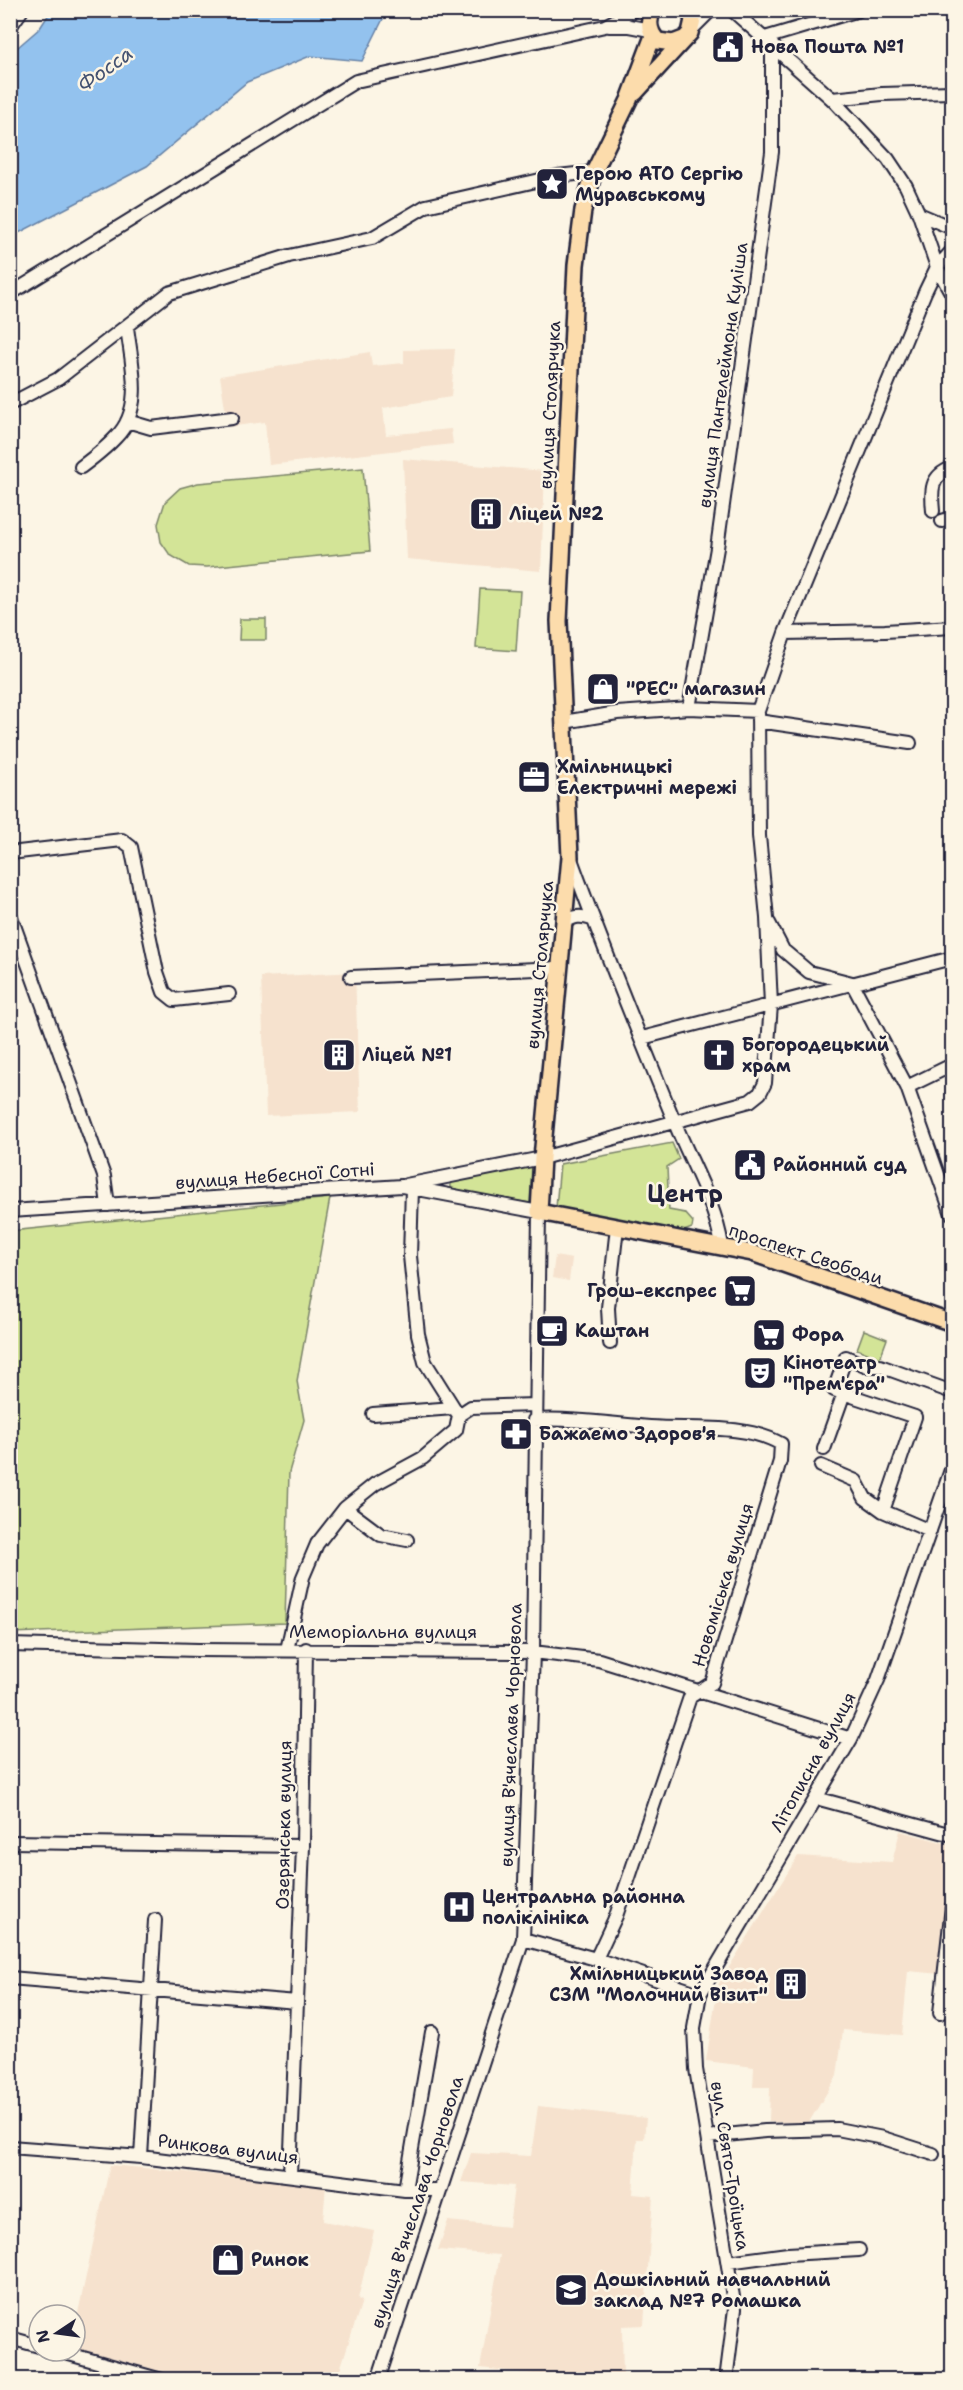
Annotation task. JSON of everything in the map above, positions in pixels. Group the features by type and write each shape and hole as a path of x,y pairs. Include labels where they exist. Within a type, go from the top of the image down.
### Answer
{"main road":[{"path":"629,100 651,33 649,19 653,10"},
{"path":"629,100 689,34 693,20 689,10"},
{"path":"651,33 666,43 673,43 689,34"},
{"name":"вулиця Столярчука","path":"539,1212 570,857 559,621 576,265 583,210 594,172 629,100"},
{"name":"проспект Свободи","path":"539,1212 752,1253 952,1323"}],"street":[{"path":"10,27 22,10"},
{"path":"605,26 634,10"},
{"path":"689,34 711,10"},
{"path":"732,10 832,99 888,159 906,186 919,214 937,267 952,294"},
{"path":"769,41 859,10"},
{"path":"10,294 356,81 605,26 629,26 651,33"},
{"name":"вулиця Пантелеймона Куліша","path":"689,708 717,548 772,152 769,41"},
{"path":"832,99 882,94 952,92"},
{"path":"10,404 57,379 169,293 289,256 372,238 426,206 558,176 594,172"},
{"path":"919,214 952,228"},
{"path":"287,1650 303,1577 317,1544 345,1508 375,1484 423,1458 456,1430 457,1412 425,1362 418,1334 410,1256 407,1187 542,1158 675,1123 750,1101 760,1093 765,1083 771,1005 767,918 759,836 758,716 785,633 937,267 952,250"},
{"path":"81,468 118,436 127,421 135,395 127,327"},
{"path":"127,421 151,429 232,418"},
{"path":"933,511 931,489 936,479 952,468"},
{"path":"785,633 952,627"},
{"path":"564,722 617,714 689,708 758,716 910,743"},
{"path":"10,853 122,840 131,847 157,972 164,992 174,1000 229,994"},
{"path":"570,857 592,919 718,1222 722,1246"},
{"path":"10,914 104,1176 108,1206"},
{"path":"564,923 573,916 582,915 592,919"},
{"path":"767,918 783,951 809,972 852,983 907,1087 952,1215"},
{"path":"642,1038 952,958"},
{"path":"351,977 560,968"},
{"path":"907,1087 952,1065"},
{"name":"вулиця Небесної Сотні","path":"10,1211 407,1187 539,1212"},
{"name":"вулиця В'ячеслава Чорновола","path":"378,2379 523,1939 532,1652 539,1212"},
{"path":"610,1343 608,1308 617,1227"},
{"path":"883,1511 915,1417 834,1390 846,1357 867,1366 880,1366 952,1392"},
{"path":"824,1449 844,1393"},
{"path":"373,1414 457,1412 471,1407 535,1405"},
{"name":"Новоміська вулиця","path":"534,1420 561,1419 741,1431 766,1436 781,1444 780,1461 712,1683 690,1697 616,1916 597,1959"},
{"path":"820,1466 856,1481 866,1498 883,1511 930,1531"},
{"name":"Літописна вулиця","path":"700,1994 851,1739 878,1680 952,1467"},
{"path":"345,1508 381,1535 407,1540"},
{"name":"Меморіальна вулиця","path":"10,1646 198,1650 532,1652 598,1660 851,1739"},
{"name":"Озерянська вулиця","path":"290,2175 303,1846 306,1649"},
{"path":"816,1798 952,1835"},
{"path":"10,1842 303,1846"},
{"path":"940,2013 952,1906"},
{"path":"141,2157 155,1920"},
{"path":"523,1939 597,1959 700,1994"},
{"path":"10,1978 297,2002"},
{"name":"вул. Свято-Троїцька","path":"700,1994 694,2028 696,2069 735,2310 726,2379"},
{"path":"405,2190 432,2032"},
{"path":"707,2136 765,2131 837,2129 883,2138 933,2154"},
{"name":"Ринкова вулиця","path":"10,2147 141,2157 405,2190 440,2190"},
{"path":"728,2262 788,2254 859,2250"},
{"path":"10,2338 27,2343"},
{"path":"87,2359 162,2379"}],"shaded area":[{"path":"455,349 451,397 383,408 386,435 451,429 453,444 269,465 265,422 228,427 220,376 370,352 372,366 404,363 404,350"},
{"path":"403,459 545,471 541,571 407,559"},
{"path":"355,972 360,1112 266,1116 261,977"},
{"path":"555,1256 572,1259 569,1281 552,1278"},
{"path":"900,1831 952,1845 952,1872 940,1974 908,1971 902,2035 843,2030 837,2076 809,2122 769,2122 770,2087 753,2087 754,2067 706,2061 718,1985 798,1856 892,1862"},
{"path":"538,2106 646,2118 644,2139 637,2139 633,2194 653,2196 644,2325 622,2326 623,2379 562,2379 562,2377 480,2368 500,2255 438,2250 448,2221 509,2227 514,2186 461,2182 471,2153 531,2156"},
{"name":"Ринок","path":"110,2165 326,2185 323,2221 374,2231 358,2299 362,2301 337,2379 189,2379 87,2351 87,2303 80,2303"}],"green space":[{"path":"363,468 370,551 207,567 189,566 170,555 161,542 158,524 165,502 180,488 198,483"},
{"path":"480,589 520,591 516,651 476,648"},
{"path":"240,619 266,619 266,640 239,640"},
{"path":"672,1143 679,1159 667,1167 669,1210 685,1213 693,1222 692,1228 684,1231 556,1208 560,1164"},
{"path":"532,1165 530,1203 451,1190 451,1180"},
{"path":"330,1198 297,1381 304,1420 289,1472 285,1623 11,1633 11,1231"},
{"path":"864,1330 887,1339 880,1358 857,1349"}],"water":[{"name":"Фосса","path":"51,11 387,11 362,61 310,56 247,82 147,166 11,237 11,53 40,28"}],"place":[{"name":"Нова Пошта №1","path":"728,47"},
{"name":"Герою АТО Сергію Муравському","path":"552,184"},
{"name":"Ліцей №2","path":"486,514"},
{"name":"\"РЕС\" магазин","path":"603,689"},
{"name":"Хмільницькі Електричні мережі","path":"534,777"},
{"name":"Ліцей №1","path":"339,1055"},
{"name":"Богородецький храм","path":"719,1055"},
{"name":"Районний суд","path":"750,1165"},
{"name":"Грош-експрес","path":"740,1291"},
{"name":"Каштан","path":"552,1331"},
{"name":"Фора","path":"769,1335"},
{"name":"Кінотеатр \"Прем'єра\"","path":"760,1373"},
{"name":"Бажаемо Здоров'я","path":"516,1434"},
{"name":"Центральна районна поліклініка","path":"459,1907"},
{"name":"Хмільницький Завод СЗМ \"Молочний Візит\"","path":"791,1984"},
{"name":"Ринок","path":"228,2260"},
{"name":"Дошкільний навчальний заклад №7 Ромашка","path":"571,2290"}],"district":[{"name":"Центр","path":"685,1194"}]}
